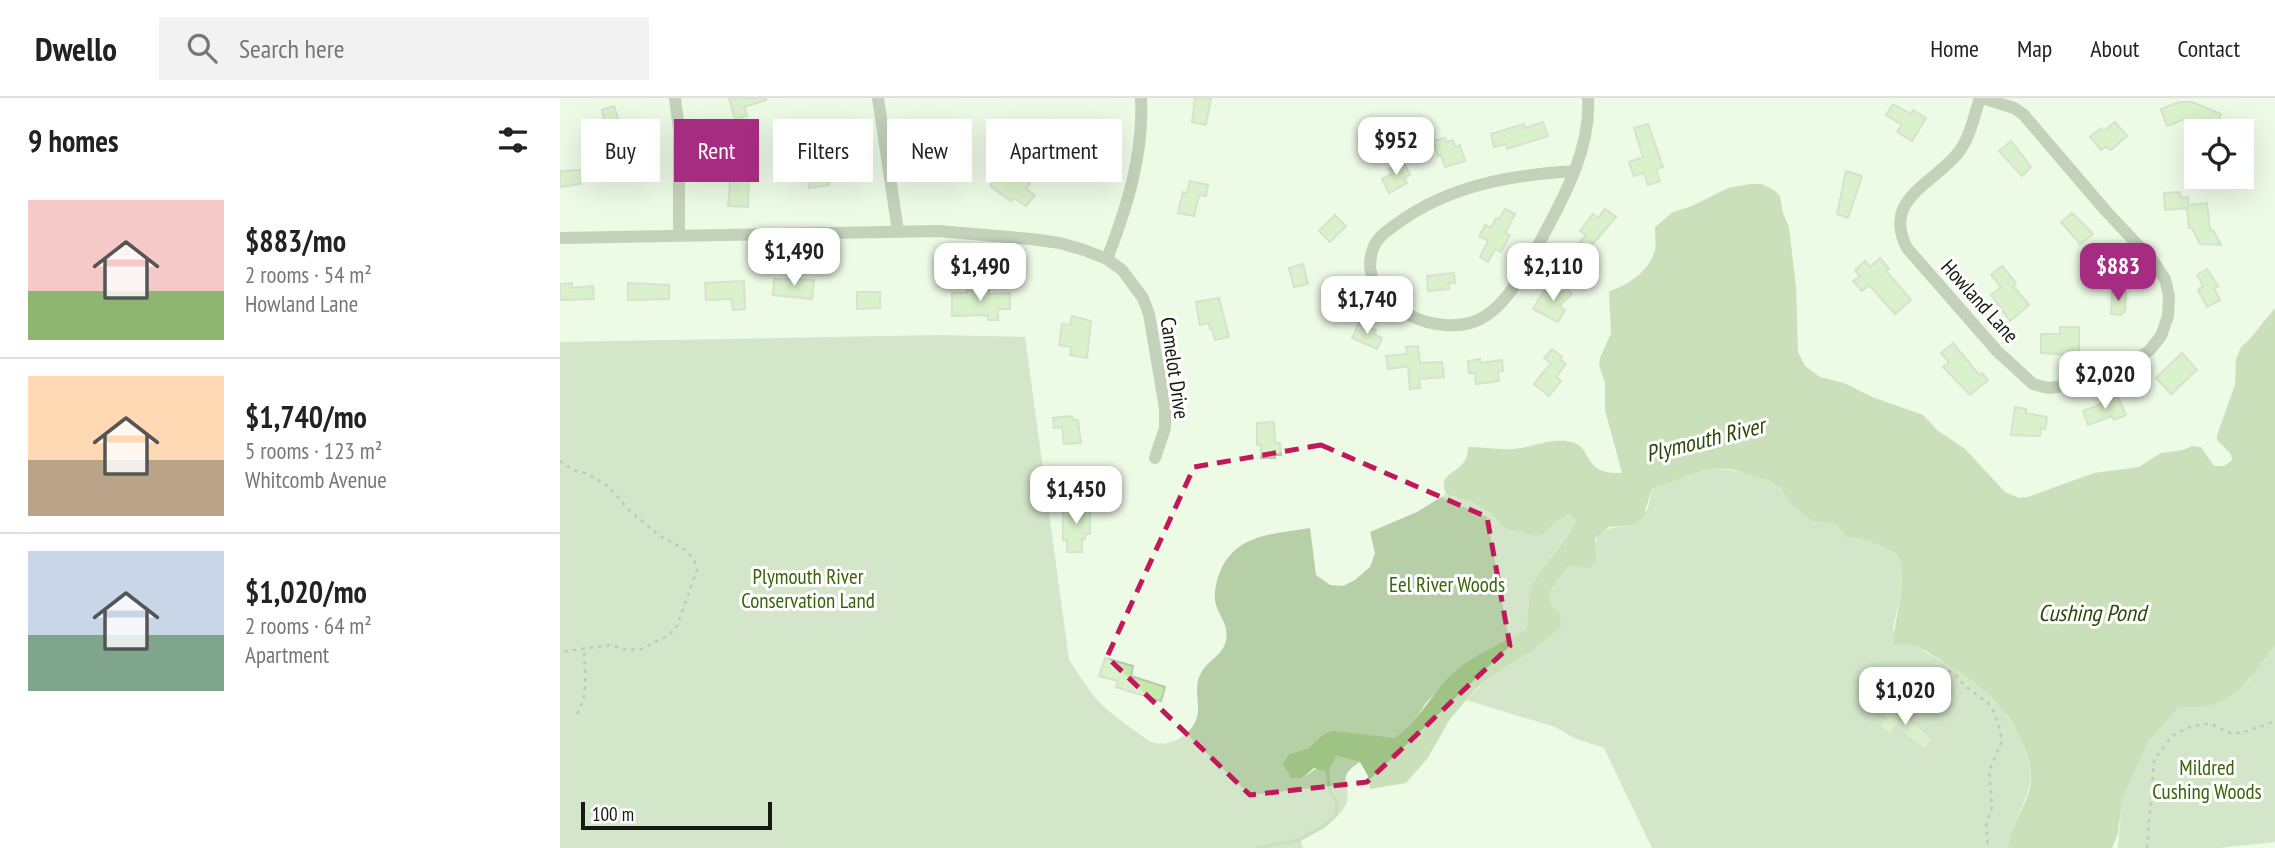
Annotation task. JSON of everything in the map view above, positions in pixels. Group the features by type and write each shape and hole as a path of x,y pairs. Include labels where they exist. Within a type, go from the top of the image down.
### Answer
{"street":[{"path":"675,98 678,129 679,236"},
{"path":"878,98 898,231"},
{"path":"1107,259 1134,178 1140,142 1141,98"},
{"path":"1574,171 1527,174 1494,181 1445,197 1404,218 1377,240 1369,263 1371,276 1377,287 1393,304 1423,323 1454,326 1486,317 1514,286 1561,202 1574,171 1588,126 1588,98"},
{"name":"Howland Lane","path":"1981,98 2014,108 2023,114 2105,210 2153,261 2165,279 2169,296 2168,316 2161,336 2149,351 2131,362 2066,386 2048,388 2032,384 1997,351 1907,248 1900,234 1899,221 1904,206 1912,194 1959,151 1981,98"},
{"name":"Camelot Drive","path":"560,238 898,231 1041,240 1072,246 1107,259 1122,270 1143,298 1149,314 1165,408 1166,428 1155,458"}],"path":[{"path":"560,461 608,486 629,510 660,536 686,550 694,560 697,570 677,626 669,635 642,649 628,650 610,645 560,652"},
{"path":"577,714 587,690 584,647"},
{"path":"1940,670 1954,673 1965,686 1988,703 2000,730 2002,741 1989,771 1992,807 1986,826 1989,848"},
{"path":"2147,848 2154,760 2172,736 2187,728 2204,724 2211,724 2230,733 2242,733 2275,721"}],"highlighted area":[{"path":"1321,445 1487,517 1510,646 1367,782 1250,795 1107,657 1194,467"}],"green space":[{"name":"Plymouth River Conservation Land","path":"939,335 1025,337 1069,660 1101,704 1152,742 1172,742 1184,736 1196,720 1198,679 1222,650 1227,635 1215,600 1217,581 1227,559 1244,544 1276,533 1310,528 1316,575 1330,585 1343,586 1370,567 1375,553 1370,532 1417,512 1446,494 1472,502 1493,515 1504,528 1544,534 1555,523 1571,514 1576,521 1532,586 1526,629 1455,671 1426,703 1409,729 1395,739 1322,735 1308,748 1289,754 1302,778 1336,756 1360,762 1347,773 1348,794 1345,806 1337,817 1325,826 1300,839 1303,848 560,848 560,342"},
{"path":"1709,469 1736,471 1762,478 1778,487 1797,509 1807,516 1837,525 1846,537 1890,549 1898,557 1902,577 1893,630 1906,643 1920,646 1982,689 2006,714 2023,745 2030,768 2030,782 2008,848 1652,848 1604,748 1574,738 1555,727 1466,700 1490,677 1531,652 1551,606 1549,593 1568,566 1589,567 1600,534 1612,528 1634,525 1648,508 1652,489"},
{"name":"Mildred Cushing Woods","path":"2275,646 2275,842 2219,848 2118,848 2122,800 2148,742 2179,706 2212,705 2249,681 2254,670"}],"water":[{"name":"Cushing Pond","path":"1762,184 1780,196 1789,227 1796,287 1798,352 1805,366 1820,377 1844,383 1872,397 1923,415 1937,430 1965,449 2005,492 2019,498 2094,473 2139,467 2161,453 2192,446 2201,447 2214,466 2224,466 2232,460 2231,454 2217,440 2217,435 2235,385 2236,359 2241,347 2275,308 2275,646 2248,681 2232,695 2208,706 2179,707 2148,742 2122,800 2118,834 2112,848 2008,848 2012,830 2030,786 2030,769 2024,749 2009,718 1979,687 1919,647 1893,645 1902,582 1899,559 1894,552 1846,537 1837,525 1811,520 1792,505 1781,489 1767,480 1731,469 1708,469 1652,489 1643,517 1634,525 1609,527 1595,539 1596,562 1589,568 1568,566 1549,593 1551,606 1559,612 1561,626 1531,652 1490,677 1475,690 1450,719 1427,759 1406,783 1370,789 1368,776 1360,762 1336,756 1328,772 1314,768 1302,778 1291,778 1283,764 1289,754 1308,748 1322,735 1333,731 1395,738 1411,724 1454,672 1526,629 1532,586 1576,521 1570,514 1544,534 1536,536 1504,528 1493,515 1472,502 1446,494 1445,480 1463,463 1468,447 1512,449 1556,441 1578,445 1600,470 1622,473 1605,410 1605,383 1599,365 1611,333 1609,291 1631,281 1648,264 1655,250 1655,227 1673,212 1728,188"}],"building":[{"path":"729,98 766,98 744,107 747,116 735,119"},
{"path":"1195,98 1211,98 1206,125 1192,122"},
{"path":"2179,102 2192,102 2221,114 2219,119 2184,119 2167,126 2161,109"},
{"path":"1893,104 1911,114 1913,110 1926,118 1912,141 1897,132 1902,125 1886,115"},
{"path":"614,106 618,119 604,119 602,110"},
{"path":"1543,122 1548,136 1507,149 1506,144 1494,147 1491,134 1524,124 1525,128"},
{"path":"2115,122 2127,136 2111,150 2106,147 2101,150 2090,137"},
{"path":"1648,124 1663,167 1656,169 1660,181 1648,185 1644,173 1634,176 1629,162 1643,157 1634,128"},
{"path":"1445,138 1446,142 1453,140 1455,147 1460,145 1465,161 1445,167 1433,141"},
{"path":"2011,141 2031,167 2022,176 1999,151"},
{"path":"1403,161 1410,175 1404,178 1407,183 1389,193 1382,179 1392,174 1389,169"},
{"path":"581,170 581,184 560,187 560,171"},
{"path":"1846,171 1862,176 1848,218 1837,214"},
{"path":"1190,181 1208,185 1206,196 1199,195 1194,216 1178,213 1183,192 1187,193"},
{"path":"730,182 749,182 748,207 728,206"},
{"path":"808,182 828,182 829,185 809,188"},
{"path":"993,182 1028,182 1026,189 1035,195 1026,206 1014,198 1011,201 990,186"},
{"path":"2180,192 2181,198 2188,197 2188,205 2207,203 2210,231 2213,230 2221,245 2200,244 2192,228 2189,228 2187,208 2165,210 2164,193"},
{"path":"1505,209 1515,214 1505,233 1510,235 1501,252 1495,249 1488,262 1480,257 1488,241 1479,236 1485,225 1491,228"},
{"path":"1605,209 1616,217 1585,253 1587,255 1579,265 1568,256 1586,235 1580,231 1593,214 1598,218"},
{"path":"2072,213 2093,234 2080,244 2061,222"},
{"path":"1335,215 1346,226 1330,242 1319,231"},
{"path":"1880,258 1889,269 1886,271 1911,300 1895,314 1869,285 1862,291 1853,281 1860,276 1855,270 1865,261 1870,267"},
{"path":"1303,264 1308,284 1294,287 1289,268"},
{"path":"2002,266 2016,283 2013,286 2029,305 2010,321 1991,295 2001,287 1991,275"},
{"path":"2207,269 2218,286 2214,288 2220,300 2207,307 2198,290 2203,286 2197,275"},
{"path":"1454,273 1455,283 1448,284 1449,289 1428,291 1427,276"},
{"path":"774,279 814,280 812,299 773,295"},
{"path":"744,281 745,309 733,310 731,299 706,300 705,283"},
{"path":"1561,282 1572,294 1559,306 1565,310 1558,322 1533,309 1544,291 1549,294"},
{"path":"572,283 572,288 593,286 594,299 560,300 560,284"},
{"path":"628,283 669,285 669,299 628,300"},
{"path":"967,286 988,286 989,294 1010,293 1010,309 998,309 998,320 988,320 988,315 952,316 952,293 967,293"},
{"path":"2112,291 2126,292 2125,312 2122,315 2111,314"},
{"path":"857,292 880,292 880,308 857,309"},
{"path":"1219,298 1229,337 1215,340 1209,323 1200,325 1196,302"},
{"path":"1072,316 1091,321 1087,358 1070,355 1071,347 1059,345 1062,324 1070,325"},
{"path":"1359,323 1376,330 1374,334 1382,338 1377,349 1352,338"},
{"path":"2060,327 2079,327 2079,351 2069,351 2069,355 2041,353 2041,334 2060,334"},
{"path":"1953,343 1979,375 1982,373 1988,380 1970,395 1943,367 1949,362 1941,353"},
{"path":"1418,346 1420,363 1442,362 1444,377 1419,379 1420,388 1410,389 1408,366 1388,369 1386,356 1407,354 1406,347"},
{"path":"1552,349 1566,364 1556,377 1561,381 1549,396 1534,384 1551,363 1544,358"},
{"path":"2182,353 2197,370 2171,394 2156,378"},
{"path":"1480,359 1481,363 1502,360 1503,371 1498,372 1499,381 1476,384 1475,373 1469,373 1468,361"},
{"path":"2118,397 2126,415 2114,420 2112,416 2088,425 2083,411"},
{"path":"2015,407 2026,409 2026,413 2047,417 2045,429 2041,428 2040,436 2011,435"},
{"path":"1072,416 1073,420 1078,420 1081,443 1064,444 1062,427 1054,428 1053,418"},
{"path":"1274,422 1275,443 1280,443 1281,455 1261,458 1261,445 1257,445 1257,423"},
{"path":"1072,503 1087,503 1087,510 1090,510 1090,534 1085,534 1085,539 1082,539 1082,552 1067,552 1067,540 1063,540 1063,511 1072,511"},
{"path":"1105,658 1133,666 1131,676 1165,687 1161,701 1116,687 1118,681 1099,676"},
{"path":"1892,704 1933,739 1924,750 1896,727 1889,735 1879,726 1886,718 1883,715"}],"waterway":[{"name":"Plymouth River","path":"1257,848 1299,840 1324,826 1336,815 1337,802 1330,792 1327,767"}],"park label":[{"name":"Eel River Woods","path":"1447,584"}]}
